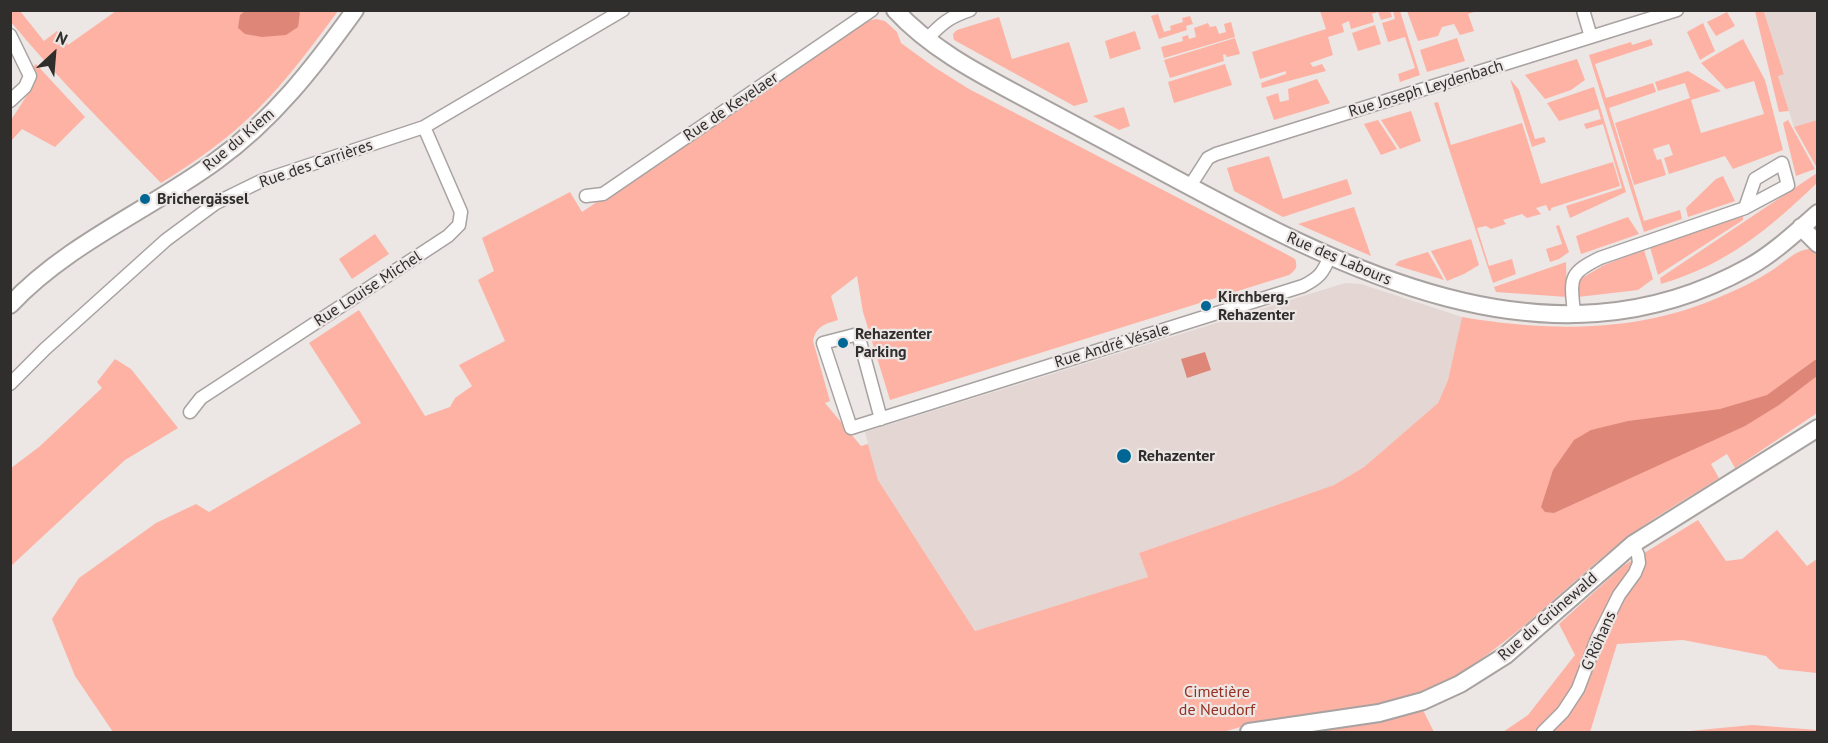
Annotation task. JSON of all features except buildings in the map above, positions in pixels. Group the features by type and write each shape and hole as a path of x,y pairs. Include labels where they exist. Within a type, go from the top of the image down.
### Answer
{"main road":[{"name":"Rue du Kiem","path":"10,305 36,280 60,262 217,161 243,141 287,98 355,10"},
{"name":"Rue des Labours","path":"895,10 926,40 974,71 1277,232 1385,280 1464,302 1540,314 1574,314 1629,309 1705,288 1750,266 1817,216"},
{"path":"1801,227 1818,244"},
{"name":"Rue du Grünewald","path":"1249,732 1379,713 1423,701 1460,684 1506,655 1633,544 1818,428"}],"street":[{"name":"Rue des Carrières","path":"10,384 45,349 166,240 216,203 261,181 424,127 623,10"},
{"name":"Rue de Kevelaer","path":"586,196 603,194 872,10"},
{"path":"926,40 941,24 955,15 970,10"},
{"path":"1583,10 1591,37"},
{"name":"Rue Joseph Leydenbach","path":"1190,186 1208,158 1216,154 1677,10"},
{"path":"10,34 30,76 25,87 10,101"},
{"name":"Rue Louise Michel","path":"190,412 201,398 448,236 459,225 461,212 424,127"},
{"path":"1574,314 1572,284 1575,273 1582,267 1600,258 1745,208"},
{"name":"Rue André Vésale","path":"881,419 858,334 824,343 851,428 881,419 1303,286 1316,279 1324,270 1330,256"},
{"name":"G'Röhans","path":"1543,732 1563,712 1578,689 1597,639 1635,573 1639,563 1633,544"}],"shaded area":[{"path":"245,11 297,11 300,13 298,27 286,35 262,37 245,34 238,28 240,15"},
{"path":"1761,11 1817,11 1817,120 1794,127 1778,76 1784,73 1764,12"},
{"name":"Rehazenter","path":"1345,283 1361,284 1462,317 1448,380 1438,403 1364,467 1334,485 1139,553 1148,577 975,631 878,480 865,432"},
{"path":"1205,352 1211,370 1187,378 1181,359"},
{"path":"1817,360 1817,376 1779,405 1745,426 1554,513 1545,512 1541,507 1553,470 1574,440 1591,430 1628,421 1720,409 1767,395"}],"green space":[{"path":"10,11 20,11 44,41 57,31 68,45 116,11 338,11 289,74 257,110 211,150 161,183 47,64 11,22"},
{"path":"1320,11 1390,11 1392,17 1381,20 1378,12 1372,14 1374,22 1351,29 1349,21 1342,24 1344,32 1328,37 1333,55 1310,63 1313,67 1322,64 1326,71 1262,88 1261,83 1286,74 1286,71 1260,79 1252,52 1326,29"},
{"path":"1393,11 1400,11 1420,75 1400,82 1398,74 1415,68 1405,37 1388,42 1382,23 1395,19"},
{"path":"1407,11 1477,11 1468,14 1474,31 1460,35 1454,24 1442,27 1438,36 1418,41"},
{"path":"1755,11 1764,12 1784,74 1778,76 1789,111 1779,112"},
{"path":"1727,12 1735,26 1716,36 1707,22"},
{"path":"1158,14 1164,32 1171,30 1170,26 1183,22 1182,18 1190,16 1193,24 1186,26 1187,30 1159,39 1151,16"},
{"path":"999,17 1012,59 1069,42 1088,102 1074,106 954,40 953,34 957,30"},
{"name":"Cimetière de Neudorf","path":"876,19 885,21 897,32 901,43 969,89 1286,254 1295,259 1296,264 1295,270 1289,275 890,400 863,312 857,276 831,296 838,320 825,324 819,329 813,341 830,401 825,403 861,446 868,444 878,480 975,631 1148,577 1139,553 1334,485 1364,467 1438,403 1448,380 1462,317 1561,327 1626,323 1659,317 1691,308 1735,291 1765,275 1795,254 1810,249 1817,253 1817,413 1735,468 1727,454 1711,464 1719,478 1628,537 1477,662 1424,693 1389,704 1271,721 1223,732 113,732 75,676 52,619 79,578 156,523 196,504 209,512 361,423 309,343 359,310 425,416 450,407 455,398 472,386 459,365 505,341 478,280 494,271 482,238 570,192 582,212 867,21"},
{"path":"1231,22 1235,37 1164,58 1161,47 1183,41 1182,37 1188,35 1189,39 1196,37 1194,28 1208,23 1210,27 1216,26 1219,34 1226,32 1224,24"},
{"path":"1703,23 1715,51 1700,60 1687,32"},
{"path":"1375,25 1381,44 1358,51 1352,33"},
{"path":"1135,31 1141,49 1110,59 1105,41"},
{"path":"1235,38 1240,54 1227,57 1225,54 1223,55 1224,61 1170,78 1164,60"},
{"path":"1457,38 1465,61 1427,72 1420,50"},
{"path":"1651,39 1653,45 1595,64 1606,98 1653,83 1656,92 1609,108 1644,221 1680,210 1682,219 1644,232 1589,55 1631,42 1632,45"},
{"path":"1743,39 1765,80 1783,150 1733,169 1725,156 1669,174 1664,158 1673,155 1669,144 1653,149 1657,160 1661,159 1666,175 1634,185 1615,123 1690,98 1685,83 1658,91 1655,82 1688,71 1721,91 1691,100 1701,133 1764,114 1754,81 1726,89 1701,63"},
{"path":"1577,59 1585,80 1571,90 1545,99 1525,75"},
{"path":"36,64 85,117 55,147 22,129 11,141 11,120 35,83 33,67"},
{"path":"1225,64 1232,85 1174,103 1168,82"},
{"path":"1317,79 1330,103 1274,120 1266,97 1278,93 1280,102 1289,100 1288,89"},
{"path":"1510,79 1519,90 1535,139 1544,137 1546,142 1532,147"},
{"path":"1594,87 1626,192 1570,218 1566,206 1622,188 1603,124 1586,129 1584,124 1601,119 1598,109 1559,121 1547,103"},
{"path":"1438,102 1451,145 1522,123 1541,184 1613,162 1620,186 1551,208 1549,211 1546,205 1536,208 1541,214 1527,218 1522,214 1503,220 1506,224 1491,229 1486,226 1477,228 1489,266 1512,259 1516,274 1493,283 1434,103"},
{"path":"1124,107 1130,126 1119,130 1093,116"},
{"path":"1411,111 1421,141 1400,149 1381,120"},
{"path":"1378,120 1397,149 1381,155 1364,124"},
{"path":"1788,120 1815,169 1796,176 1783,123"},
{"path":"1817,120 1818,167 1817,168 1794,127"},
{"path":"1269,156 1283,199 1347,179 1352,194 1283,217 1234,191 1227,168"},
{"path":"1817,173 1817,183 1782,216 1745,244 1706,267 1661,284 1660,278"},
{"path":"1723,176 1735,201 1688,217 1686,208 1716,179"},
{"path":"1354,207 1371,256 1298,224"},
{"path":"1743,216 1743,220 1658,275 1650,247"},
{"path":"1628,217 1639,234 1581,254 1576,236"},
{"path":"1559,225 1569,252 1550,262 1546,249 1562,244 1556,226"},
{"path":"375,234 389,254 352,279 339,259"},
{"path":"1471,239 1479,265 1447,281 1431,251"},
{"path":"1644,250 1653,279 1638,290 1578,297 1577,281 1604,265"},
{"path":"1428,252 1444,280 1395,265 1399,261"},
{"path":"1566,262 1567,297 1496,292 1494,287"},
{"path":"115,359 131,369 178,428 125,460 11,566 11,468 39,447 102,388 97,382"},
{"path":"1698,520 1726,561 1742,559 1777,530 1807,566 1817,559 1817,673 1779,669 1766,656 1683,640 1617,644 1590,732 1503,732 1528,715 1575,655 1559,624 1623,566"},
{"path":"1423,710 1434,732 1293,732 1382,721"},
{"path":"1752,725 1817,730 1817,732 1679,732"}],"place":[{"name":"Brichergässel","path":"145,199"},
{"name":"Kirchberg, Rehazenter","path":"1206,306"},
{"name":"Rehazenter Parking","path":"843,343"},
{"name":"Rehazenter","path":"1124,456"}]}
